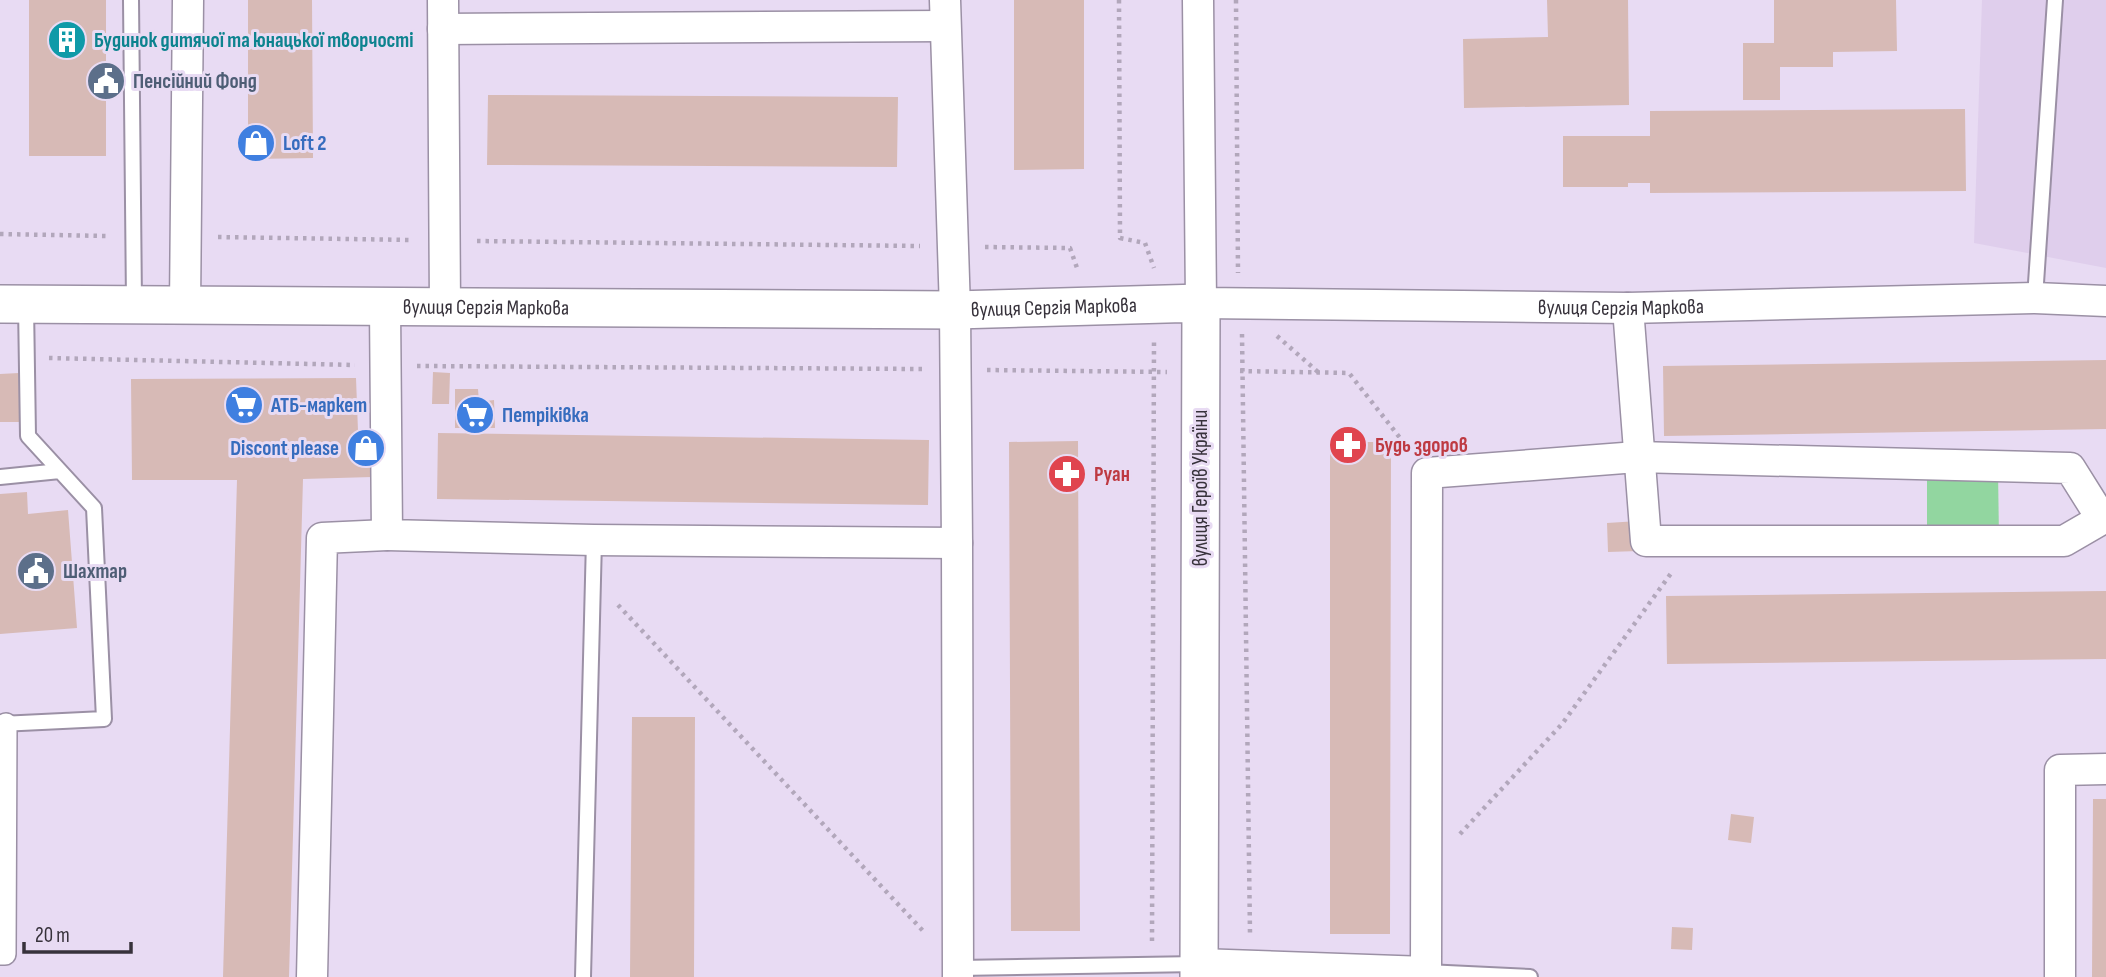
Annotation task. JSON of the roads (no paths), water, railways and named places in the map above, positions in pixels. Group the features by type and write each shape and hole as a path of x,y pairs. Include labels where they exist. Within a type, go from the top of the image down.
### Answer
{"street":[{"path":"185,306 188,0"},
{"name":"вулиця Героїв України","path":"1198,0 1201,303 1199,971"},
{"path":"445,307 443,14 945,13 956,370 958,973"},
{"name":"вулиця Сергія Маркова","path":"13,304 955,310 1154,287 1201,303 1241,305 1628,308 2035,298 2106,301"},
{"path":"385,308 387,535"},
{"path":"1199,971 1251,965 1426,972 1427,473 1637,457 2070,468 2104,519 2064,541 1646,541 1637,457 1628,308"},
{"path":"312,977 322,538 387,535 957,543"},
{"path":"0,954 5,954 3,724"},
{"path":"2060,977 2060,771 2106,769"}],"lane":[{"path":"131,0 134,305"},
{"path":"2035,298 2055,0"},
{"path":"3,724 104,719 94,508 28,436 27,357 13,304"},
{"path":"0,477 60,471"},
{"path":"583,977 594,540"},
{"path":"958,973 1152,965 1199,971"},
{"path":"1426,972 1530,977"}],"place":[{"name":"Будинок дитячої та юнацької творчості","path":"67,40"},
{"name":"Пенсійний Фонд","path":"106,81"},
{"name":"Loft 2","path":"256,143"},
{"name":"АТБ-маркет","path":"244,405"},
{"name":"Петріківка","path":"475,415"},
{"name":"Будь здоров","path":"1348,445"},
{"name":"Discont please","path":"366,448"},
{"name":"Руан","path":"1067,474"},
{"name":"Шахтар","path":"36,571"}]}
